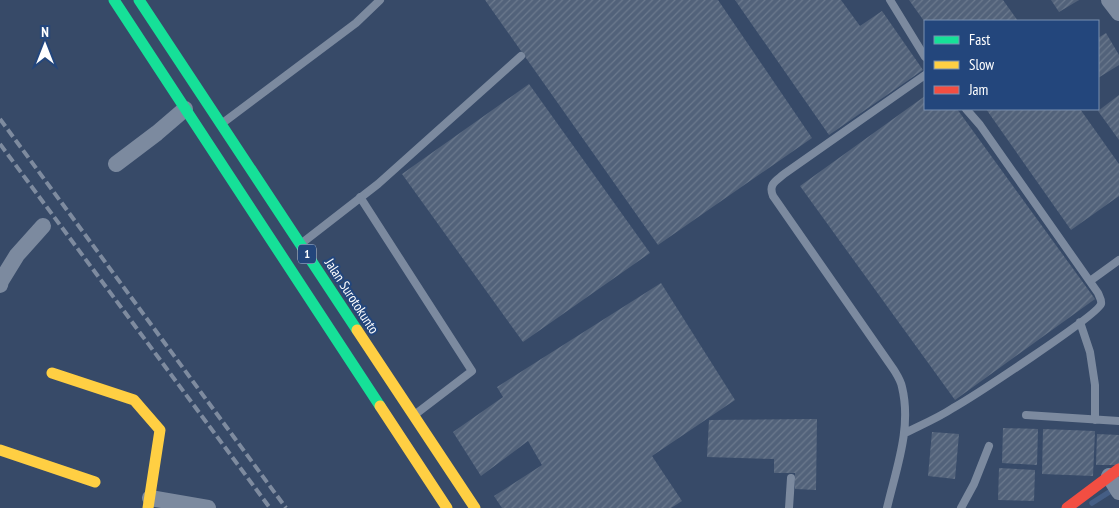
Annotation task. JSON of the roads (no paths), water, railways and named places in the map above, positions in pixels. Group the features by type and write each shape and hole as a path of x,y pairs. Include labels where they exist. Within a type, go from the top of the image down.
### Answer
{"main road":[{"name":"Jalan Surotokunto","path":"114,0 185,109 414,416 475,508"},
{"name":"Jalan Surotokunto","path":"138,0 221,125 292,251 447,508"},
{"path":"52,373 134,400 160,430 149,503"},
{"path":"0,450 95,482"},
{"path":"1067,508 1115,479"}],"street":[{"path":"1109,0 1119,13"},
{"path":"116,164 185,109"},
{"path":"2,277 17,255 43,226"},
{"path":"149,503 208,508"}],"lane":[{"path":"221,125 356,23 380,0"},
{"path":"890,0 924,55"},
{"path":"292,251 378,184 522,56"},
{"path":"887,508 905,433 906,415 902,385 894,370 771,189 772,184 784,174 924,76"},
{"path":"905,433 952,409 989,386 1098,309 1101,304 1098,293 1090,281 967,110"},
{"path":"360,197 472,371 414,416"},
{"path":"1090,281 1119,260"},
{"path":"1080,322 1090,352 1094,385 1095,420"},
{"path":"1026,415 1119,421"},
{"path":"961,508 974,484 989,446"},
{"path":"789,508 791,478"}],"waterway":[{"path":"1092,503 1114,489"}],"railway":[{"path":"0,119 286,508"},
{"path":"0,144 270,508"}]}
